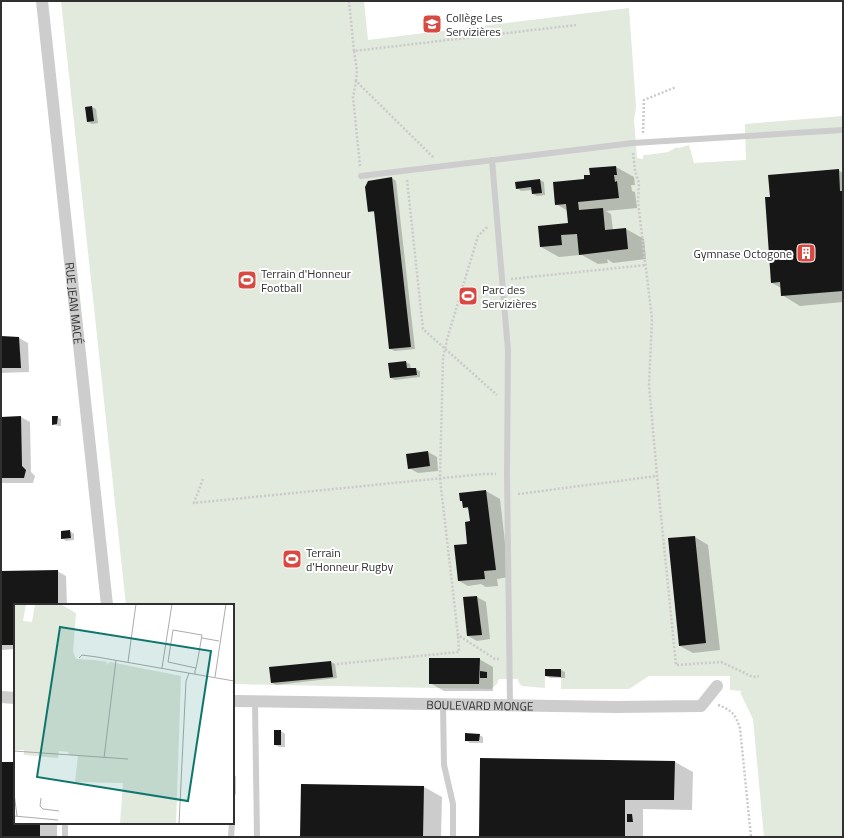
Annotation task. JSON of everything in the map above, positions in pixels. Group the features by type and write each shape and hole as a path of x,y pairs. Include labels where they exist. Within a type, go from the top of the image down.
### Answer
{"street":[{"name":"RUE JEAN MACÉ","path":"42,1 107,604"},
{"name":"BOULEVARD MONGE","path":"234,701 510,706 701,706 717,686"},
{"path":"1,697 14,698"}],"lane":[{"path":"361,176 633,143 843,130"},
{"path":"492,160 508,350 507,495 510,706"},
{"path":"255,702 257,837"},
{"path":"443,704 444,766 453,804 453,837"},
{"path":"65,824 65,837"},
{"path":"231,837 232,824"}],"path":[{"path":"349,1 357,71 353,96 361,176"},
{"path":"354,51 576,25"},
{"path":"356,81 442,166"},
{"path":"643,143 644,100 676,87"},
{"path":"633,143 635,171 639,183 638,202 652,319 649,385 656,476 676,665 721,662 752,677 759,676"},
{"path":"406,171 423,328 508,405"},
{"path":"337,664 459,652 440,479 443,357 478,236 497,217"},
{"path":"503,280 646,265"},
{"path":"202,479 194,503 483,474 507,474"},
{"path":"507,495 656,476"},
{"path":"458,635 495,659 509,659"},
{"path":"725,708 731,711 737,719 740,728 751,837"}],"shaded area":[{"name":"Parc des Servizières","path":"61,1 364,1 368,40 629,8 636,107 634,120 637,158 643,159 643,155 668,152 677,147 679,148 689,145 694,163 746,160 745,124 843,116 843,837 764,837 753,719 740,692 743,691 730,690 730,676 649,676 629,689 561,689 561,669 545,669 545,688 522,686 518,679 499,679 497,684 491,689 234,684 234,604 126,604"}],"building":[{"path":"92,106 94,121 87,122 85,107"},
{"path":"616,166 617,175 614,175 615,182 617,181 619,198 578,202 579,210 603,208 605,230 626,228 628,249 579,255 577,234 561,235 562,245 540,247 538,226 568,223 566,204 555,205 553,182 584,179 584,175 590,175 589,168"},
{"name":"Gymnase Octogone","path":"839,169 840,191 843,191 843,291 781,296 780,282 771,283 765,197 770,197 768,175"},
{"path":"392,177 411,347 389,349 374,211 368,212 365,187 368,181"},
{"path":"540,179 542,193 532,194 531,187 516,189 515,182"},
{"path":"1,336 19,337 21,368 1,368"},
{"path":"406,361 407,368 416,368 417,375 390,378 388,363"},
{"path":"21,416 22,466 26,470 24,478 1,478 1,417"},
{"path":"52,416 58,416 57,424 52,425"},
{"path":"428,451 430,466 408,469 406,454"},
{"path":"486,490 496,570 484,571 485,579 458,581 454,545 467,544 465,522 470,521 468,507 463,508 459,493"},
{"path":"70,530 71,538 61,539 61,531"},
{"path":"695,536 706,643 679,646 668,538"},
{"path":"58,570 58,604 14,604 14,645 1,645 1,571"},
{"path":"477,596 482,635 467,636 463,597"},
{"path":"429,658 480,658 479,684 429,684"},
{"path":"331,661 333,677 271,683 269,667"},
{"path":"545,669 561,669 561,677 545,676"},
{"path":"480,671 487,672 487,678 480,678"},
{"path":"274,730 281,730 281,745 274,745"},
{"path":"465,733 480,734 479,741 465,741"},
{"path":"480,758 675,761 674,800 625,800 625,837 479,837"},
{"path":"1,762 14,762 14,824 40,824 40,837 1,837"},
{"path":"301,784 424,786 423,837 300,837"},
{"path":"627,814 632,814 633,822 627,822"}],"place":[{"name":"Collège Les Servizières","path":"432,24"},
{"name":"Gymnase Octogone","path":"806,253"},
{"name":"Terrain d'Honneur Football","path":"247,280"},
{"name":"Parc des Servizières","path":"468,296"},
{"name":"Terrain d'Honneur Rugby","path":"292,559"}]}
